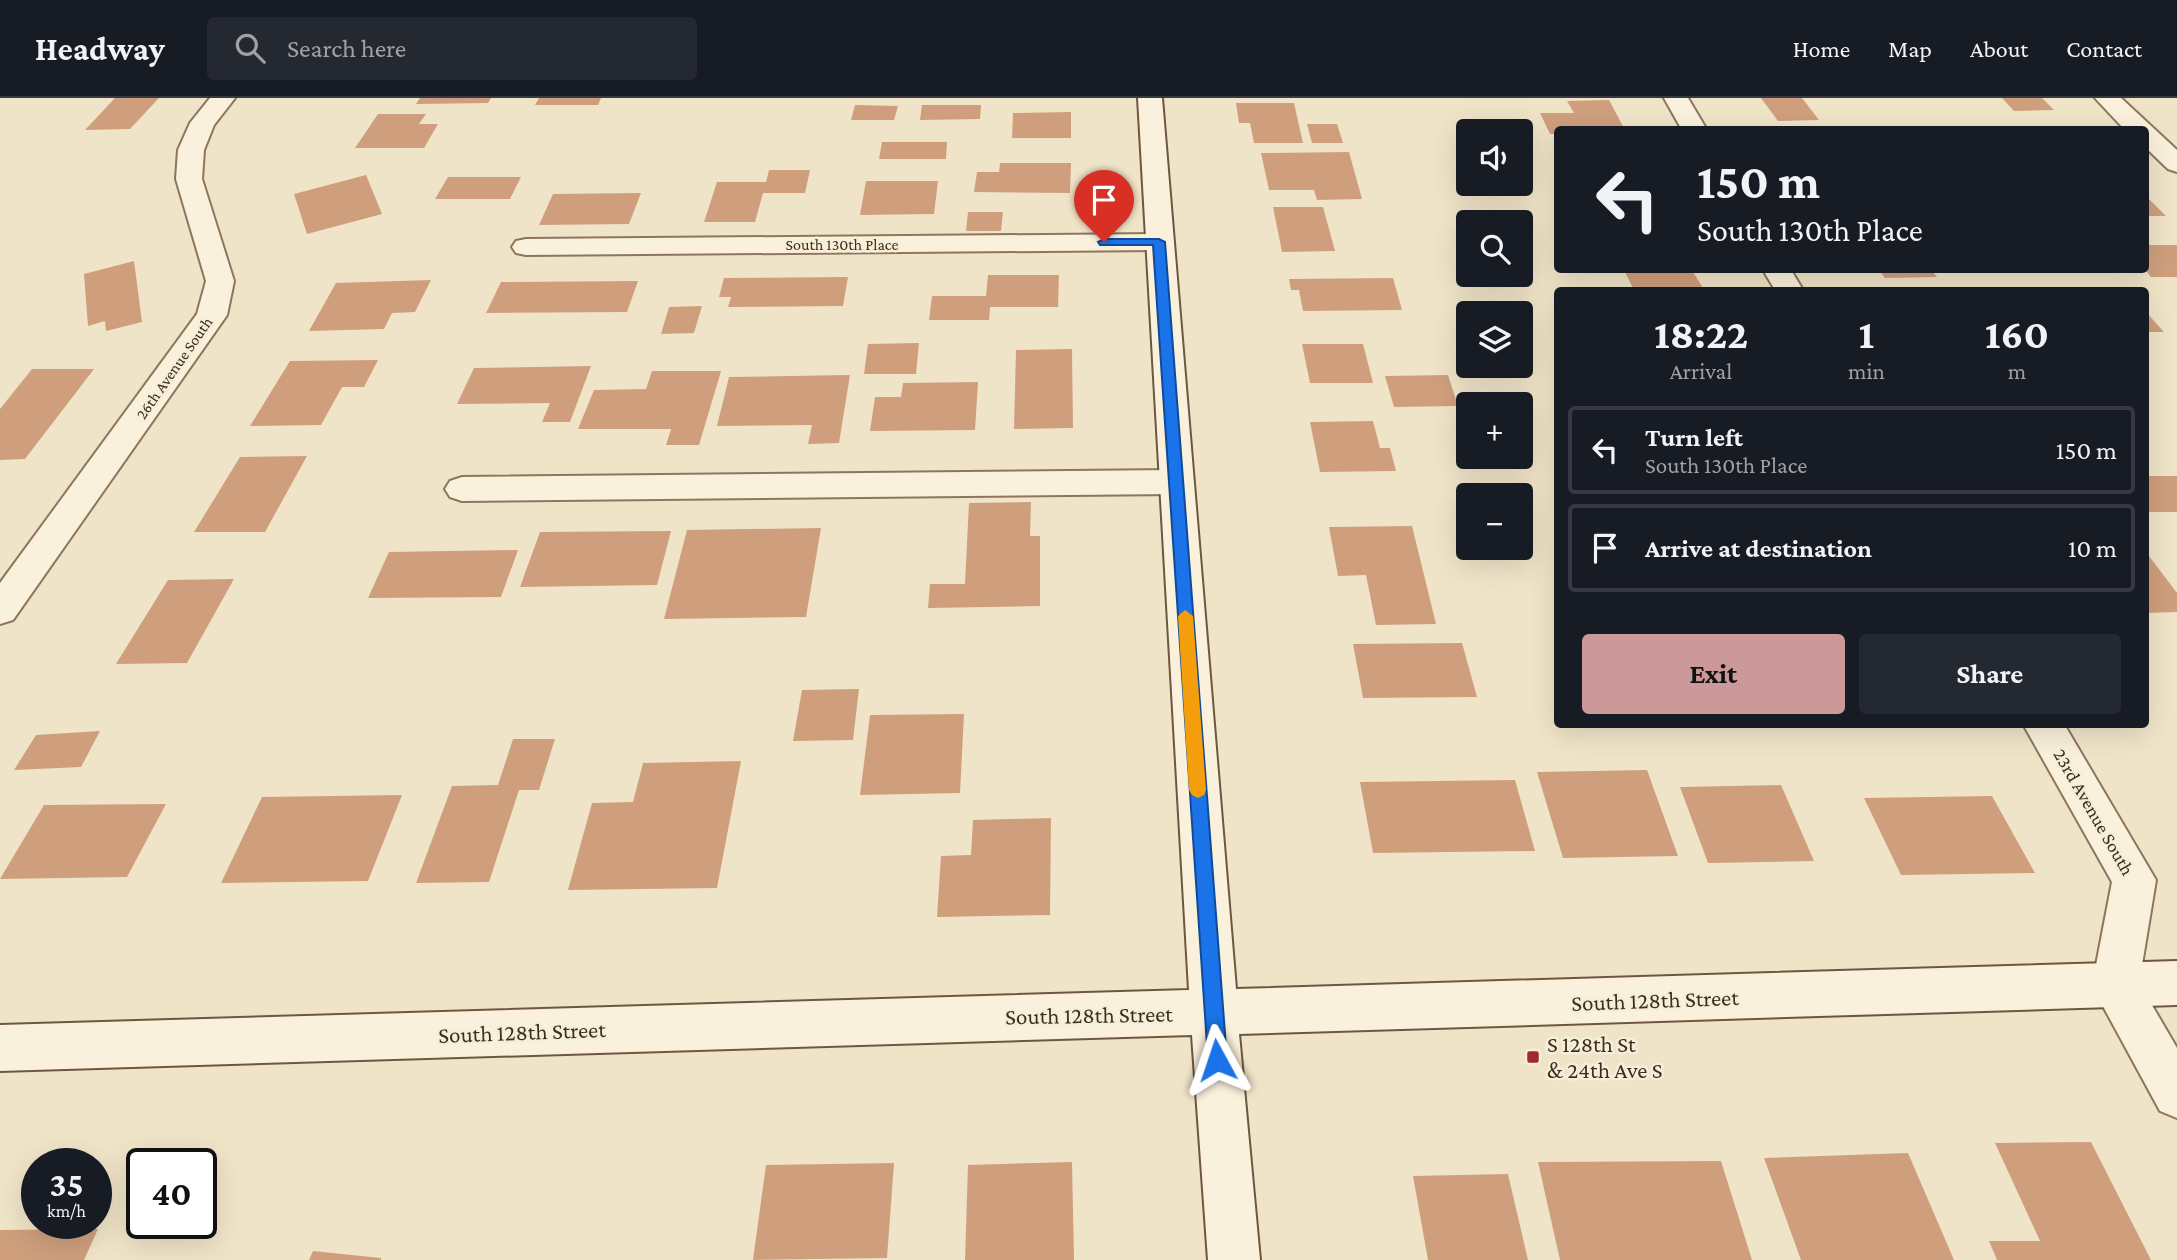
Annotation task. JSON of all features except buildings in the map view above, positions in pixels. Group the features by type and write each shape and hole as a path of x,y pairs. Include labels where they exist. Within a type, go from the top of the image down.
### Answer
{"street":[{"name":"26th Avenue South","path":"0,610 212,315 220,281 189,179 191,150 202,122 223,98"},
{"path":"1150,98 1234,1260"},
{"path":"1676,98 1693,126"},
{"path":"2106,98 2136,126"},
{"path":"2149,138 2177,164"},
{"name":"South 130th Place","path":"526,247 1159,242"},
{"path":"462,489 1176,482"},
{"name":"23rd Avenue South","path":"2045,728 2134,880 2115,986"},
{"name":"South 128th Street","path":"0,1048 2177,983"},
{"path":"2115,986 2177,1094"}],"slow traffic":[{"path":"1185,616 1198,790"}],"place":[{"name":"S 128th St & 24th Ave S","path":"1533,1057"}],"route":[{"path":"1104,242 1159,242 1217,1060"}]}
